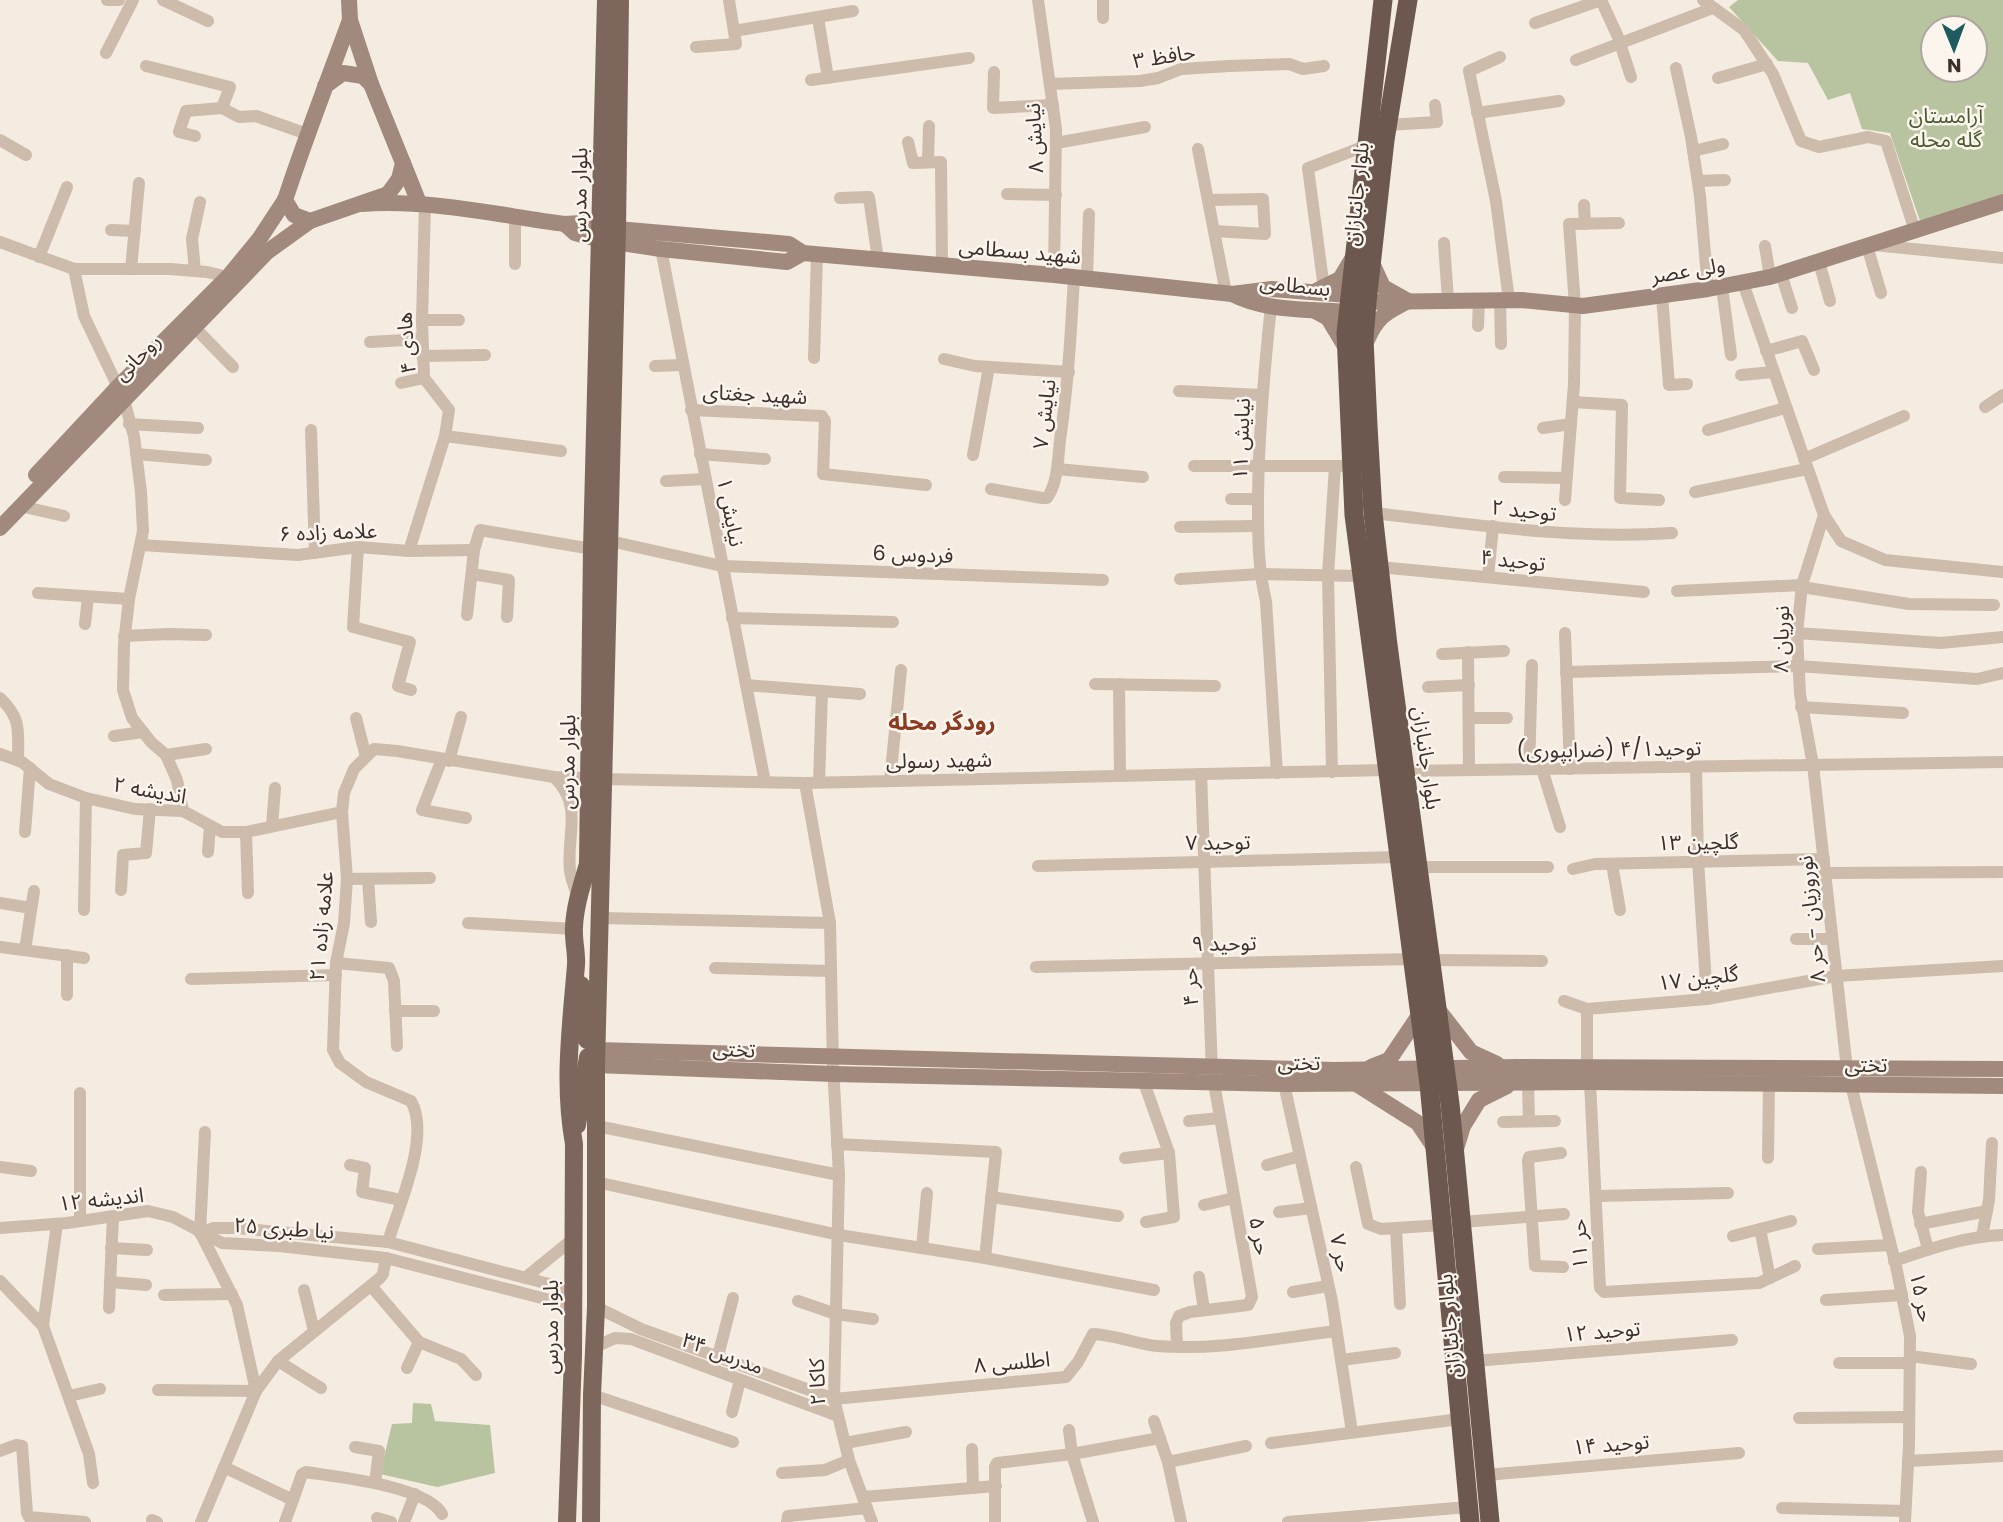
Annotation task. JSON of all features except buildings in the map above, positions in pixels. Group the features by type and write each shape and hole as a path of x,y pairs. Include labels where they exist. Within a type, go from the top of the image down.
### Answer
{"highway":[{"name":"بلوار جانبازان","path":"1383,0 1365,146 1362,260 1367,302 1355,347 1343,466 1354,515 1361,576 1396,771 1420,867 1422,960"},
{"name":"بلوار جانبازان","path":"1408,0 1362,260 1348,303 1379,567 1396,771 1398,857 1422,960 1437,1076 1455,1152 1452,1224 1460,1419 1469,1514"},
{"name":"بلوار جانبازان","path":"1437,1076 1435,1148 1452,1224 1475,1361 1490,1522"}],"main road":[{"path":"349,0 350,20 371,84 422,203"},
{"name":"بلوار مدرس","path":"567,1522 573,1356 574,1144 569,1118 568,1055 576,961 574,929 578,897 588,864 596,779 610,541 606,0"},
{"name":"بلوار مدرس","path":"592,1522 597,1126 593,1057 601,918 592,549 620,0"},
{"name":"روحانی","path":"0,513 161,353 260,238 285,200 350,20"},
{"path":"325,86 343,73 363,76 371,84"},
{"path":"362,204 388,194 399,179 403,163"},
{"path":"285,200 294,215 310,221"},
{"path":"362,204 398,201 422,203 565,224 575,233 609,234"},
{"name":"ولی عصر","path":"1367,302 1504,300 1583,306 1715,288 1776,276 2003,202"},
{"name":"روحانی","path":"161,353 195,328 267,252 310,221 362,204"},
{"name":"شهید بسطامی","path":"609,234 661,249 787,262 810,254"},
{"name":"شهید بسطامی","path":"609,234 789,244 810,254 1229,293"},
{"path":"1321,292 1362,260 1383,287 1408,301"},
{"name":"بسطامی","path":"1229,293 1272,289 1321,292 1348,303"},
{"name":"بسطامی","path":"1229,293 1271,306 1311,309 1348,303"},
{"path":"1311,309 1328,318 1355,347 1381,316 1408,301"},
{"path":"1348,303 1367,302"},
{"name":"روحانی","path":"0,528 121,394"},
{"path":"574,1144 593,1057 576,961"},
{"path":"1435,1148 1418,1123 1359,1077 1389,1060 1429,1013 1471,1052 1519,1078"},
{"name":"تختی","path":"593,1057 1143,1080 1213,1073 1284,1084 1359,1077"},
{"name":"تختی","path":"833,1066 1359,1077 1849,1077 2003,1086"},
{"name":"تختی","path":"1589,1075 1769,1084 2003,1069"},
{"path":"1455,1152 1463,1126 1479,1100 1519,1078"}],"street":[{"path":"107,0 118,0"},
{"path":"106,53 133,0"},
{"path":"163,0 208,21"},
{"path":"696,47 736,44 729,0"},
{"name":"نیایش ۸","path":"1038,0 1056,142 1054,275"},
{"path":"1103,0 1103,18"},
{"path":"1535,23 1601,0 1631,76"},
{"path":"1576,60 1620,44 1708,4 1744,30 1773,74 1801,141 1819,147 1868,137 1886,141 1915,231"},
{"path":"734,31 853,11"},
{"path":"818,18 828,78"},
{"path":"1500,57 1469,71 1496,201 1504,300 1501,344"},
{"path":"811,80 969,58"},
{"name":"حافظ ۳","path":"1050,84 1140,81 1158,78 1181,69 1289,64 1303,69 1324,66"},
{"path":"1718,78 1767,64"},
{"path":"146,66 230,88 222,108"},
{"path":"1676,68 1693,151 1715,288 1731,355"},
{"path":"994,72 993,108 1053,105"},
{"path":"1477,113 1559,101"},
{"path":"1388,125 1437,122 1435,104"},
{"path":"195,136 179,132 186,111 222,108 239,117 256,116 307,134"},
{"path":"928,162 929,126"},
{"path":"1056,142 1145,127"},
{"path":"0,140 26,155"},
{"path":"908,142 913,163 942,162 942,265"},
{"path":"1693,151 1723,144"},
{"path":"1321,292 1308,167 1365,146"},
{"path":"1198,149 1229,293"},
{"path":"1698,181 1725,180"},
{"path":"131,269 139,183"},
{"path":"39,257 67,187"},
{"path":"1007,194 1056,195"},
{"path":"840,198 869,197 878,260"},
{"path":"1208,200 1263,200 1265,234 1214,232"},
{"path":"195,271 192,239 201,202"},
{"name":"هادی ۴","path":"409,551 446,436 449,410 424,378 422,203"},
{"path":"1584,205 1584,224"},
{"name":"نیایش ۷","path":"1088,214 1057,469 1143,477"},
{"path":"514,264 515,217"},
{"path":"1564,500 1573,402 1574,305 1569,224 1619,223"},
{"path":"111,230 135,231"},
{"path":"0,242 75,269 195,271 228,277"},
{"path":"1444,243 1448,300"},
{"path":"1765,246 1792,308"},
{"path":"1881,293 1869,246 2003,258"},
{"name":"نیایش ۱","path":"661,249 691,419 765,782"},
{"path":"810,254 814,358"},
{"path":"1819,262 1830,301"},
{"path":"75,269 84,316 121,394 136,454 144,531 124,636 123,690 132,718 166,755 177,780 183,811"},
{"path":"1742,283 1824,515 1841,541 1885,560 2003,572"},
{"path":"1662,296 1670,385 1687,384"},
{"path":"1479,300 1479,326"},
{"name":"نیایش ۱۱","path":"1271,306 1261,395 1258,526 1259,574 1266,601 1277,773"},
{"path":"422,320 459,320"},
{"path":"195,328 233,366"},
{"path":"370,342 422,339"},
{"path":"1766,351 1802,341 1814,370"},
{"path":"422,356 485,355"},
{"path":"944,359 975,366 1069,372"},
{"path":"654,366 682,365"},
{"path":"973,456 989,367"},
{"path":"1741,375 1773,372"},
{"path":"401,383 424,378"},
{"path":"1179,391 1261,395"},
{"path":"1985,407 2003,395"},
{"path":"1573,402 1622,405 1620,498 1658,500"},
{"path":"1708,430 1785,408"},
{"name":"شهید جغتای","path":"691,419 822,416 825,421 823,474 926,485"},
{"path":"1695,492 1805,464 1904,416"},
{"path":"129,424 198,429"},
{"path":"1543,428 1571,424"},
{"path":"312,430 315,553"},
{"path":"446,436 561,451"},
{"path":"136,454 206,460"},
{"path":"700,454 765,459"},
{"path":"1194,466 1343,466 1328,575 1332,772"},
{"path":"991,489 1047,498 1057,469"},
{"path":"1504,477 1566,478"},
{"path":"666,481 705,479"},
{"path":"1230,499 1258,499"},
{"path":"20,506 64,516"},
{"name":"توحید ۲","path":"1373,513 1557,533 1628,536 1672,533"},
{"name":"نوریان ۸","path":"1813,765 1801,707 1797,633 1802,585 1824,515"},
{"path":"1180,527 1258,526"},
{"path":"1488,577 1493,526"},
{"path":"467,615 474,550 480,530 592,549"},
{"name":"فردوس 6","path":"610,541 722,566 1103,580"},
{"name":"علامه زاده ۶","path":"141,545 298,555 358,547 409,551 474,550"},
{"path":"358,547 353,626 410,642 398,687 411,690"},
{"name":"توحید ۴","path":"1379,567 1644,592"},
{"path":"472,574 509,579 507,617"},
{"path":"1180,579 1259,574 1361,576"},
{"path":"1677,591 1802,585 1909,604 1994,606"},
{"path":"37,593 129,599"},
{"path":"85,624 88,597"},
{"path":"733,618 892,622"},
{"path":"1565,633 1570,769"},
{"path":"1797,633 1941,643 2003,637"},
{"path":"124,636 206,635"},
{"path":"1442,654 1504,651"},
{"path":"1468,652 1469,770"},
{"path":"1532,665 1535,769 1560,827"},
{"path":"1566,673 1798,666 1977,679 2003,673"},
{"path":"890,781 901,670"},
{"path":"1095,684 1215,686"},
{"path":"1119,684 1120,776"},
{"path":"746,685 860,694"},
{"path":"1428,687 1469,685"},
{"path":"819,782 822,691"},
{"path":"0,698 13,710 16,718 18,760"},
{"path":"1801,707 1903,713"},
{"path":"461,717 422,810 466,818"},
{"path":"356,718 366,757"},
{"path":"1469,718 1507,718"},
{"path":"114,736 143,732"},
{"path":"166,755 206,749"},
{"path":"366,757 374,749 397,751 554,778 596,779"},
{"name":"اندیشه ۲","path":"0,754 18,760 49,784 86,798 135,809 183,811 222,832 246,832 342,812"},
{"name":"علامه زاده ۲۱","path":"366,757 354,769 344,793 342,812 346,879 344,923 336,969 333,1050 335,1057 366,1082 411,1101 415,1108 418,1128 415,1155 388,1242"},
{"name":"توحید۴/۱ (ضرابپوری)","path":"1332,772 2003,762"},
{"name":"نوروزیان - حر ۸","path":"1813,765 1849,1077"},
{"path":"1696,767 1698,861 1707,999"},
{"path":"25,832 30,768"},
{"name":"شهید رسولی","path":"596,779 805,783 1332,772"},
{"name":"حر ۴","path":"1200,774 1213,1073"},
{"path":"554,778 563,785 572,802 570,872 578,897"},
{"name":"کاکا ۲","path":"805,783 830,923 833,1066 839,1175 834,1399 849,1460 872,1522"},
{"path":"272,826 275,788"},
{"path":"84,910 86,798"},
{"path":"121,890 123,855 146,853 150,809"},
{"path":"208,852 210,826"},
{"path":"246,832 248,893"},
{"name":"توحید ۷","path":"1038,866 1398,857"},
{"name":"گلچین ۱۳","path":"1573,869 1595,864 1824,859"},
{"path":"1612,864 1620,910"},
{"path":"1420,867 1548,867"},
{"path":"1825,873 2003,872"},
{"path":"346,879 430,878"},
{"path":"368,879 370,922"},
{"path":"25,950 34,891"},
{"path":"0,903 31,908"},
{"path":"601,918 830,923"},
{"path":"468,923 574,929"},
{"path":"1796,939 1832,939"},
{"path":"0,947 84,958"},
{"path":"67,954 67,995"},
{"name":"توحید ۹","path":"1036,967 1422,960 1542,961"},
{"name":"گلچین ۱۷","path":"1564,1001 1587,1009 1707,999 1836,976 2003,966"},
{"path":"191,979 389,968 394,981 397,1046"},
{"path":"715,968 831,971"},
{"name":"حر ۱۱","path":"1587,1009 1600,1289 1604,1292 1759,1283 1795,1266"},
{"path":"395,1011 434,1011"},
{"name":"حر ۵","path":"1177,1346 1176,1324 1179,1316 1248,1305 1252,1297 1213,1073"},
{"name":"حر ۱۵","path":"1849,1077 1910,1336 1905,1517"},
{"path":"1519,1078 1529,1121"},
{"path":"1143,1080 1169,1153 1174,1217 1146,1222"},
{"name":"حر ۷","path":"1284,1084 1328,1286 1352,1432"},
{"path":"1768,1157 1769,1084"},
{"path":"80,1093 80,1221"},
{"path":"1189,1121 1220,1118"},
{"path":"1503,1122 1555,1121"},
{"path":"597,1126 839,1175"},
{"path":"205,1132 200,1233 237,1305 256,1391"},
{"path":"1982,1236 1987,1211 1992,1143"},
{"path":"838,1144 996,1152 985,1258"},
{"path":"1125,1158 1169,1153"},
{"path":"1561,1153 1528,1158 1535,1266 1563,1267"},
{"path":"1267,1165 1300,1156"},
{"path":"350,1165 365,1168 362,1192 401,1200"},
{"path":"0,1167 31,1171"},
{"path":"1356,1167 1368,1224 1381,1229 1563,1214"},
{"path":"1921,1172 1920,1224 1928,1249"},
{"path":"596,1182 839,1235 985,1258 1154,1290"},
{"path":"1597,1196 1728,1193"},
{"path":"922,1248 927,1194"},
{"path":"991,1197 1118,1216"},
{"path":"1204,1205 1234,1198"},
{"path":"1279,1212 1311,1208"},
{"name":"اندیشه ۱۲","path":"0,1228 57,1224 148,1211 173,1217 200,1233"},
{"path":"1920,1224 1987,1211"},
{"path":"109,1308 113,1216"},
{"path":"1733,1236 1791,1221"},
{"path":"43,1326 57,1224"},
{"name":"نیا طبری ۲۵","path":"200,1233 214,1228 236,1228 388,1242 525,1278 573,1298"},
{"path":"1396,1228 1400,1304"},
{"path":"1760,1229 1770,1278"},
{"name":"نیا طبری ۲۵","path":"200,1233 222,1243 279,1246 386,1258 467,1279 573,1298"},
{"path":"1894,1261 1928,1249 1982,1236 2003,1236"},
{"path":"525,1278 573,1239"},
{"path":"1818,1249 1890,1245"},
{"path":"111,1248 147,1250"},
{"path":"201,1522 256,1391 278,1361 383,1274 386,1258"},
{"path":"467,1279 472,1264"},
{"path":"1199,1277 1205,1311"},
{"path":"0,1281 43,1326 89,1454 93,1483"},
{"path":"110,1282 146,1285"},
{"path":"371,1286 419,1342 461,1359 476,1376"},
{"path":"1293,1292 1328,1286"},
{"path":"304,1290 314,1331"},
{"path":"164,1295 232,1294"},
{"path":"1826,1300 1902,1295"},
{"path":"718,1356 733,1298"},
{"path":"798,1301 836,1314 873,1319"},
{"name":"مدرس ۳۴","path":"596,1307 641,1329 834,1399"},
{"name":"اطلسی ۸","path":"834,1399 1066,1377 1093,1335 1109,1335 1155,1346 1210,1346 1336,1331"},
{"name":"مدرس ۳۴","path":"595,1347 615,1338 631,1339 838,1416"},
{"name":"توحید ۱۲","path":"1475,1361 1732,1340"},
{"path":"407,1368 419,1342"},
{"path":"1341,1360 1395,1353"},
{"path":"1839,1363 1910,1359 1971,1364"},
{"path":"278,1361 321,1388"},
{"path":"732,1412 740,1380"},
{"path":"69,1396 100,1389"},
{"path":"158,1390 256,1391"},
{"path":"592,1395 733,1442"},
{"path":"1799,1418 1909,1417"},
{"path":"1270,1443 1460,1419"},
{"path":"1154,1421 1168,1462 1181,1522"},
{"path":"1069,1430 1072,1454 1093,1522"},
{"path":"845,1443 906,1432"},
{"path":"996,1522 995,1464 1072,1454 1160,1438"},
{"path":"0,1451 16,1445 22,1446 29,1517 86,1522"},
{"path":"1168,1462 1246,1446"},
{"path":"355,1447 379,1451 375,1483"},
{"path":"972,1449 973,1488"},
{"name":"توحید ۱۴","path":"1486,1475 1739,1453"},
{"path":"1908,1461 2003,1456"},
{"path":"782,1473 825,1470 849,1460"},
{"path":"224,1467 293,1500"},
{"path":"285,1522 302,1474 306,1472 375,1483 415,1494 438,1505 442,1514"},
{"path":"787,1522 788,1516 843,1516 865,1502 996,1486"},
{"path":"404,1522 415,1494"},
{"path":"1782,1508 1905,1517"},
{"path":"1288,1522 1469,1514"},
{"path":"377,1517 391,1522"}],"green space":[{"name":"آرامستان گله محله","path":"1738,0 2003,0 2003,195 1920,221 1890,133 1862,129 1850,93 1828,100 1808,63 1778,61 1729,7"},
{"path":"413,1403 431,1404 435,1421 490,1425 495,1473 437,1487 380,1474 392,1424 412,1423"}],"district":[{"name":"رودگر محله","path":"942,722"}]}
